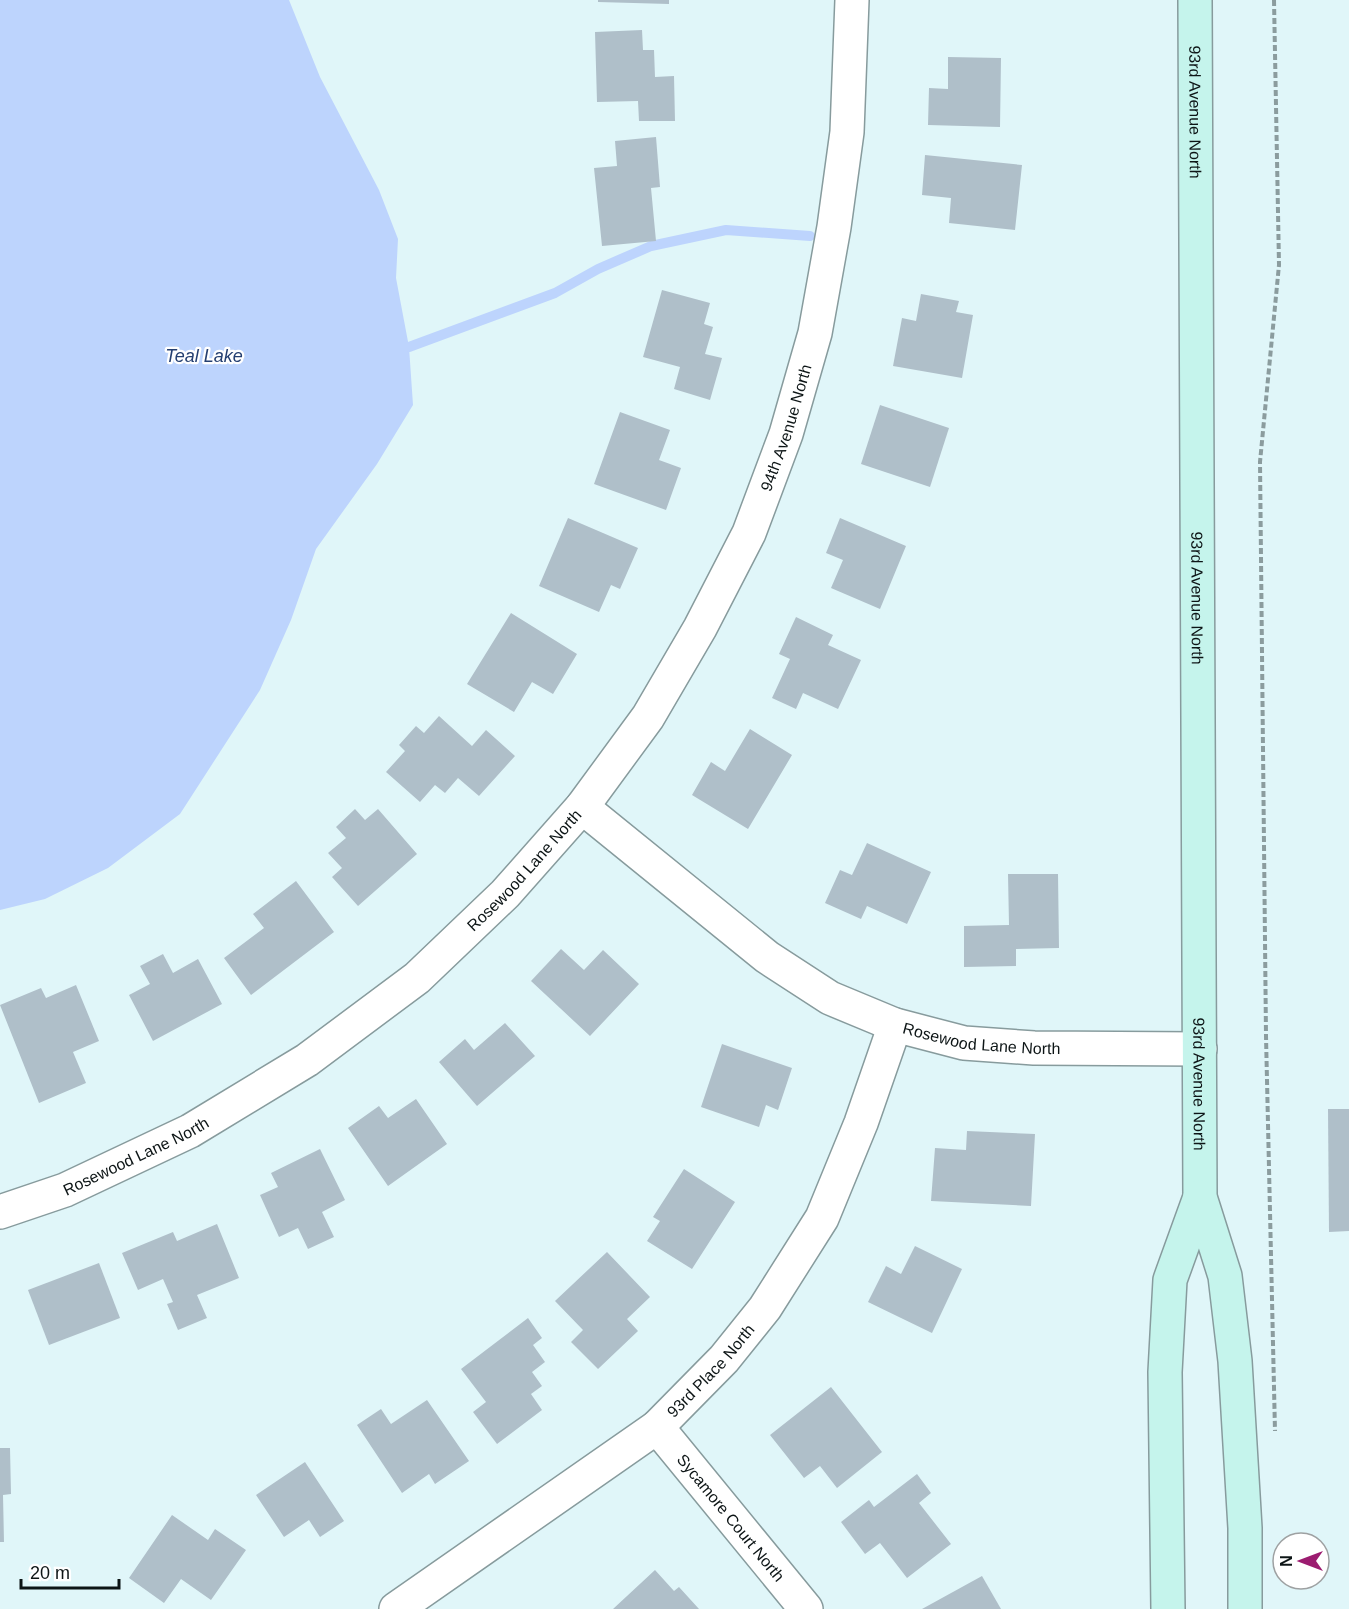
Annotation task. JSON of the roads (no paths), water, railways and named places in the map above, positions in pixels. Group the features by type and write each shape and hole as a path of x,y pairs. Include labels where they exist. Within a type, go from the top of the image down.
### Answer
{"street":[{"name":"94th Avenue North","path":"582,807 648,717 700,628 749,533 786,434 815,333 834,227 847,132 852,0"},
{"name":"93rd Avenue North","path":"1195,0 1200,1197 1225,1276 1235,1361 1245,1528 1245,1609"},
{"name":"Rosewood Lane North","path":"0,1212 65,1190 190,1131 307,1060 417,978 505,894 582,807 767,957 830,998 895,1025 964,1042 1034,1048 1200,1049"},
{"name":"93rd Place North","path":"396,1609 657,1426 724,1359 765,1308 822,1218 861,1123 895,1025"},
{"name":"93rd Avenue North","path":"1168,1609 1165,1372 1170,1280 1200,1197"},
{"name":"Sycamore Court North","path":"657,1426 806,1609"}],"water":[{"name":"Teal Lake","path":"0,0 289,0 320,77 379,190 398,239 396,278 409,347 413,405 377,464 316,549 291,620 260,690 180,814 108,868 45,899 0,910"}],"waterway":[{"path":"409,347 555,293 598,269 651,246 726,230 810,236"}]}
